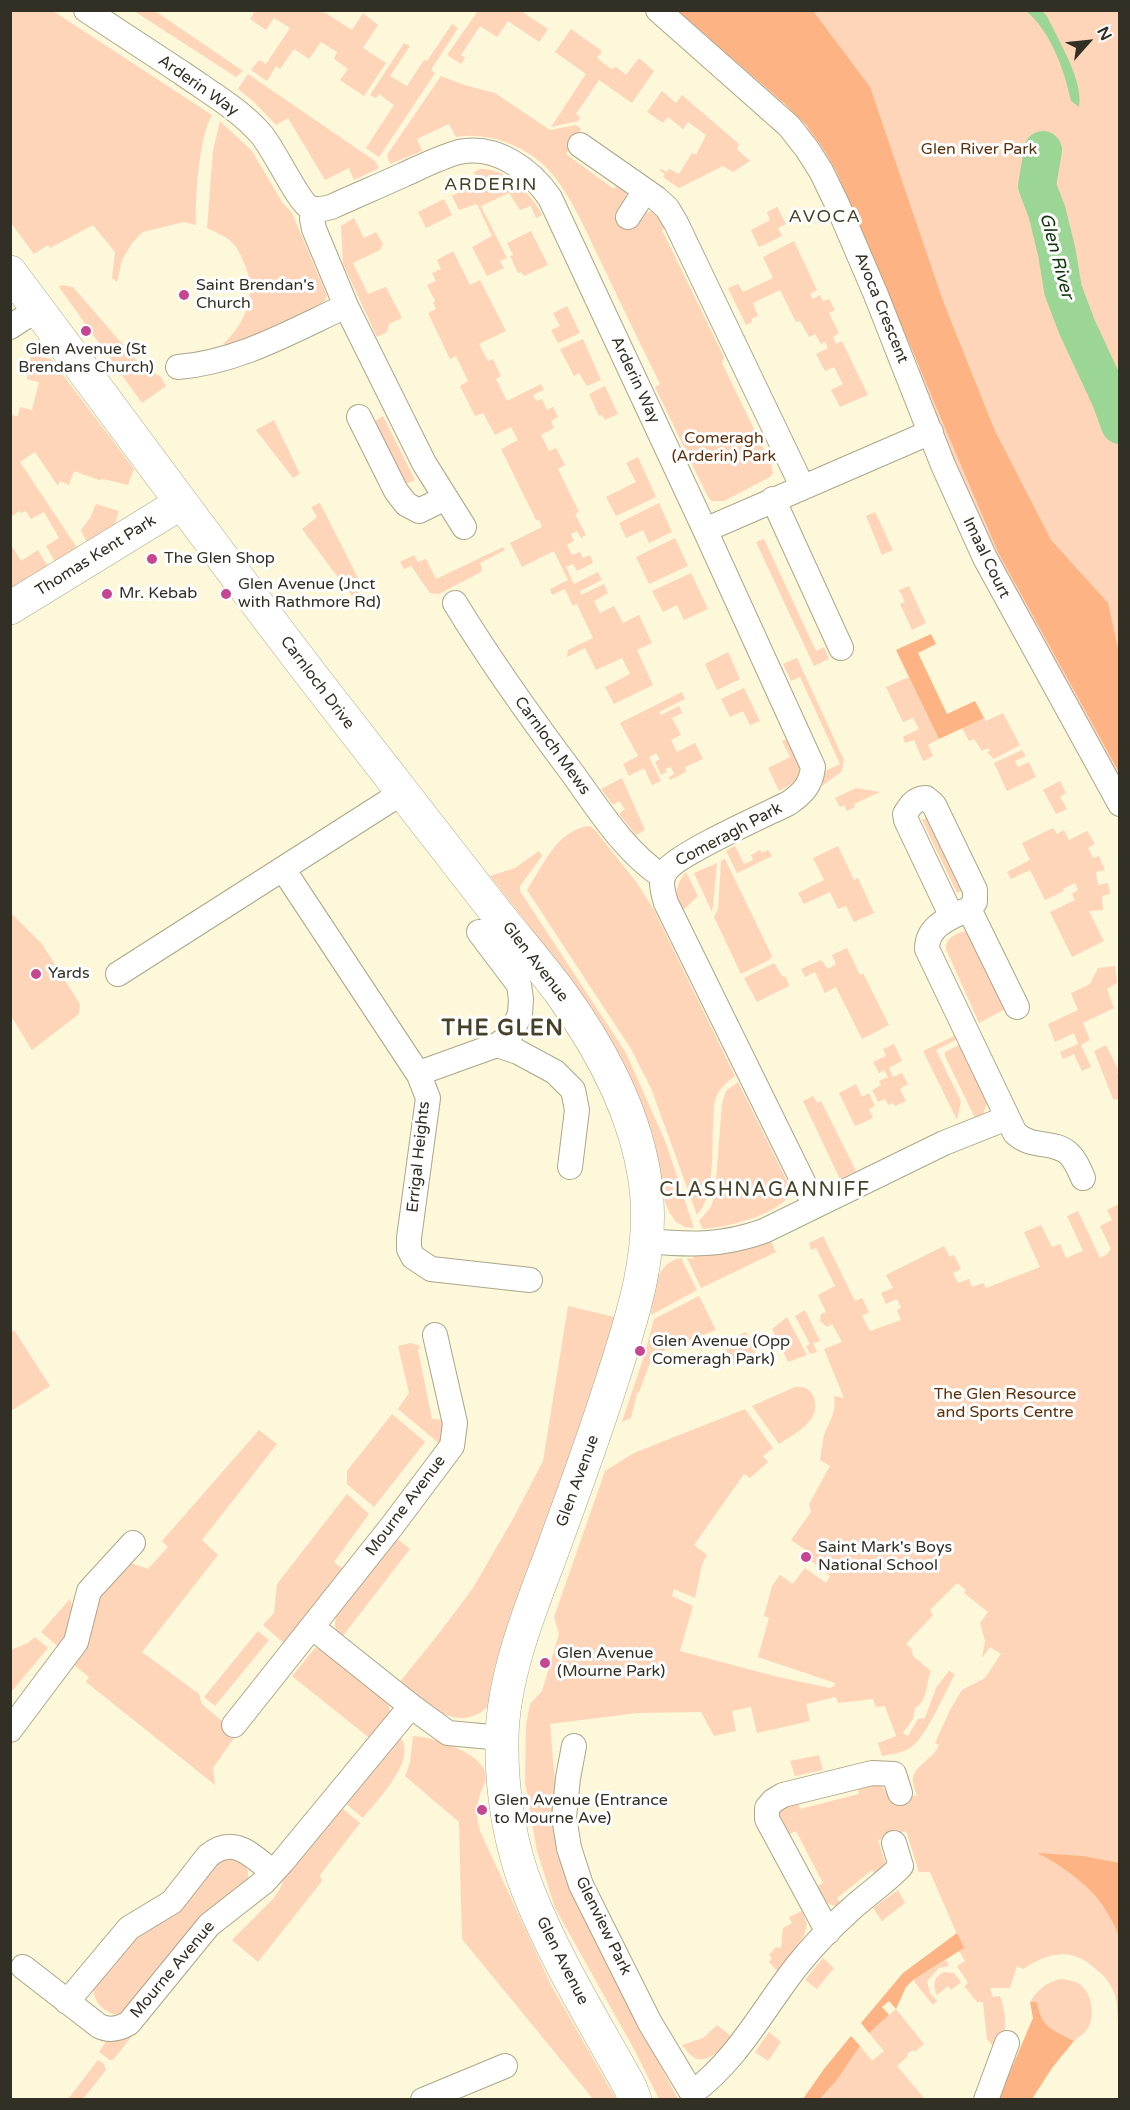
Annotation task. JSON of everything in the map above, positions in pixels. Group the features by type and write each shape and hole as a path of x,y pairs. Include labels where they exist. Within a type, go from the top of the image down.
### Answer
{"street":[{"name":"Arderin Way","path":"86,10 223,101 248,121 276,154 300,199 306,206 313,209 331,207 461,152 496,155 525,170 538,181 550,198 705,530"},
{"name":"Avoca Crescent","path":"658,10 789,126 807,149 837,204 931,432"},
{"path":"580,145 667,208 802,486"},
{"path":"628,218 645,191"},
{"path":"313,209 314,229 346,306 424,463 464,527"},
{"path":"10,272 38,309 10,327"},
{"path":"178,367 210,363 239,355 346,306"},
{"name":"Carnloch Drive","path":"38,309 305,667 472,881"},
{"path":"358,417 396,491 406,504 419,511 445,498"},
{"path":"705,530 931,432"},
{"name":"Imaal Court","path":"931,432 943,465 985,558 1119,804"},
{"path":"773,499 841,648"},
{"name":"Thomas Kent Park","path":"10,608 181,503"},
{"name":"Comeragh Park","path":"705,530 811,760 812,775 806,789 795,799 682,857 666,871 661,886 666,903 815,1206"},
{"name":"Carnloch Mews","path":"455,603 492,662 591,799 634,854 647,867 663,877"},
{"path":"118,974 403,792"},
{"name":"Errigal Heights","path":"283,869 419,1075 428,1098 409,1249 413,1257 431,1269 530,1280"},
{"name":"Glen Avenue","path":"472,881 562,994 600,1055 629,1115 644,1174 647,1197 646,1241 633,1315 591,1446 531,1607 516,1655 502,1738 506,1814 526,1889 557,1956 635,2100"},
{"path":"1017,1007 960,913 937,926 927,940 927,949 1006,1118 1015,1133 1023,1140 1067,1151 1074,1159 1083,1178"},
{"path":"419,1075 497,1045 510,1036 520,1014 519,985 479,932"},
{"path":"497,1045 518,1052 555,1072 573,1090 577,1110 570,1167"},
{"path":"646,1241 696,1244 740,1240 764,1231 944,1143 1006,1118"},
{"name":"Mourne Avenue","path":"234,1725 452,1446 455,1423 435,1335"},
{"path":"10,1730 75,1642 89,1591 133,1543"},
{"path":"312,1627 448,1733 502,1738"},
{"name":"Mourne Avenue","path":"22,1967 105,2029 129,2024 209,1925 264,1882 273,1872 411,1706"},
{"name":"Glenview Park","path":"574,1746 564,1817 569,1848 581,1885 650,2023 693,2096 726,2063 796,1968 828,1932 901,1866 894,1843"},
{"path":"828,1932 767,1819 767,1808 783,1795 872,1773 894,1774 900,1793"},
{"path":"67,2002 129,1928 172,1902 214,1850 229,1846 239,1847 273,1872"},
{"path":"986,2100 1007,2043"},
{"path":"423,2100 505,2066"}],"green space":[{"path":"11,10 53,11 212,115 201,152 197,184 196,225 184,222 143,232 132,243 122,260 117,282 112,278 115,252 93,225 50,248 48,245 34,254 11,223"},
{"path":"134,11 155,11 243,71 236,77"},
{"path":"255,11 325,11 352,30 363,13 378,25 363,48 386,63 364,96 340,80 348,69 334,59 337,52 321,42 309,59 294,49 280,69 276,66 267,81 251,70 259,60 266,64 290,28 274,18 266,30 250,19"},
{"path":"478,11 521,11 548,29 539,42 508,21 497,37 480,26 461,55 465,58 461,64 447,55"},
{"name":"Glen River Park","path":"668,11 1119,11 1119,783 1003,576 917,378 920,366 908,339 898,334 853,223 855,215 843,187 834,182 808,138 807,126 784,103 774,102 714,49 709,37 685,16 675,17"},
{"path":"452,24 458,28 431,70 435,73 379,157 366,148 394,105 379,94 376,98 370,95 404,43 410,46 390,76 407,86"},
{"path":"571,29 602,51 597,58 611,69 616,67 626,75 639,58 654,71 632,103 599,80 576,114 580,117 578,121 551,127 586,74 555,52"},
{"path":"248,74 375,161 379,168 354,180 349,168 325,180 288,118 276,125 238,89"},
{"name":"Comeragh (Arderin) Park","path":"441,76 495,93 550,130 576,125 581,129 566,154 614,189 618,183 626,193 627,201 618,218 632,228 640,215 654,210 668,226 662,230 724,357 722,363 771,464 773,473 770,477 724,501 712,501 708,497 655,387 660,384 583,224 564,190 539,161 518,147 493,138 456,137 449,124 417,139 422,151 390,164 387,155"},
{"path":"662,91 676,103 682,95 739,144 737,149 750,161 733,172 723,166 679,188 663,177 665,174 660,171 661,169 667,172 669,169 679,174 692,153 696,155 706,135 688,122 683,129 668,117 663,123 647,112"},
{"path":"220,121 252,151 282,202 292,213 327,296 321,304 231,346 223,344 238,327 243,317 250,296 250,285 244,263 234,244 207,228 213,151"},
{"path":"480,169 509,177 525,191 542,215 536,218 531,206 520,210 509,193 481,206 507,258 500,261 504,268 487,276 472,247 492,236 477,204 459,210 452,196 471,186 470,183 477,179 474,172"},
{"path":"444,199 452,215 426,228 418,212"},
{"path":"777,207 786,224 778,228 782,236 759,247 751,230 770,220 767,212"},
{"path":"354,218 364,238 376,232 383,244 380,250 353,263 368,294 386,287 402,318 389,324 387,332 377,337 343,264 341,226"},
{"path":"531,231 548,265 524,276 521,272 518,273 507,243"},
{"path":"794,241 817,290 810,294 813,299 820,295 823,301 829,299 835,310 829,313 839,333 833,337 836,344 842,341 868,395 840,407 831,390 843,384 834,367 825,371 816,354 828,348 825,342 821,344 815,334 809,337 800,321 796,322 780,290 753,303 758,316 746,325 728,288 738,284 743,292 773,278 763,257"},
{"path":"453,251 470,285 480,280 506,331 479,344 488,361 493,359 501,376 496,379 507,401 541,384 544,390 533,395 536,401 542,399 547,410 553,407 558,417 551,421 554,428 541,435 549,451 556,448 565,465 558,469 579,512 575,514 586,535 581,538 577,531 571,534 574,541 567,545 572,555 580,552 583,558 590,555 593,563 577,571 573,564 566,567 574,584 598,572 602,580 580,591 581,595 604,584 608,593 594,601 600,613 614,606 623,623 639,615 652,643 637,650 653,685 614,704 605,687 630,674 622,658 596,670 585,648 567,657 568,650 593,638 577,604 573,606 565,589 552,595 550,589 568,580 554,551 522,567 510,543 542,527 539,520 536,520 501,449 518,440 511,427 495,435 483,413 475,416 460,386 468,381 456,356 450,359 428,313 436,309 433,303 435,301 427,285 436,281 432,273 441,269 437,260"},
{"path":"62,285 73,287 138,362 161,377 166,386 142,403 59,287"},
{"path":"567,306 580,333 558,343 551,330 560,326 553,313"},
{"path":"583,339 601,380 587,386 579,373 574,376 560,349"},
{"path":"31,355 51,359 134,469 128,485 99,480 74,471 69,485 60,481 58,486 35,452 20,462 78,549 55,562 46,546 59,538 44,512 31,519 26,511 21,513 19,511 11,517 11,415 18,416 20,407 32,410 39,382 27,379"},
{"path":"605,386 618,414 605,420 602,415 599,416 589,394"},
{"path":"383,416 415,480 406,484 375,421"},
{"path":"274,420 300,474 293,478 256,430"},
{"path":"638,457 656,497 616,516 606,497 636,482 626,463"},
{"path":"320,503 364,590 352,596 302,529 317,517 311,507"},
{"path":"659,503 672,532 649,543 643,530 626,538 619,523"},
{"path":"96,504 119,511 114,527 87,543 81,530"},
{"path":"875,512 893,550 882,555 866,516"},
{"path":"675,538 688,566 649,584 636,557"},
{"path":"764,539 816,651 824,647 829,659 814,666 756,542"},
{"path":"10,543 21,561 38,550 48,567 10,589"},
{"path":"503,547 505,550 480,563 481,572 439,594 430,593 411,566 404,569 400,562 414,555 418,562 426,559 436,579"},
{"path":"691,573 708,609 684,620 677,605 663,612 652,591"},
{"path":"909,586 926,623 912,630 900,604 905,602 899,590"},
{"path":"728,652 740,679 717,690 705,664"},
{"path":"797,658 844,760 842,771 822,786 823,772 840,764 800,677 791,681 783,664"},
{"path":"909,677 939,739 928,745 933,756 923,761 914,740 905,743 903,737 919,729 913,718 903,722 886,687"},
{"path":"744,688 760,721 750,725 743,711 730,717 721,699"},
{"path":"682,692 685,699 659,712 661,715 679,706 682,713 672,718 681,735 671,740 677,752 695,743 703,759 685,767 686,772 670,780 669,777 674,774 671,767 665,769 667,772 661,775 655,762 660,759 656,753 649,757 661,781 652,785 644,768 629,776 623,764 638,756 620,723"},
{"path":"1003,713 1020,745 994,759 987,752 990,751 988,748 982,751 974,739 969,741 962,728 984,718 986,721"},
{"path":"786,739 798,763 799,775 779,791 768,768 790,757 782,741"},
{"path":"1022,750 1026,756 1015,761 1018,767 1029,762 1036,777 1007,791 994,763"},
{"path":"622,778 645,830 636,835 619,814 625,809 619,801 613,805 601,789"},
{"path":"1060,781 1066,793 1060,797 1067,809 1056,814 1043,790"},
{"path":"856,788 880,792 854,804 855,807 847,811 844,805 840,807 835,798"},
{"path":"931,816 966,889 957,893 922,820"},
{"path":"590,826 637,883 654,910 735,1076 716,1097 710,1185 703,1207 697,1215 651,1088 631,1049 527,890 545,860 560,841 578,829"},
{"path":"1053,828 1057,834 1064,830 1069,840 1087,831 1095,844 1088,848 1093,858 1099,856 1105,870 1096,872 1098,885 1108,883 1110,894 1102,896 1103,910 1089,911 1104,941 1072,957 1050,912 1075,900 1072,894 1078,890 1075,883 1045,900 1030,870 1011,879 1007,872 1030,860 1022,843"},
{"path":"735,846 744,864 753,860 751,855 760,850 762,853 768,850 772,856 737,873 726,851"},
{"path":"838,846 854,880 858,878 874,913 854,922 846,906 838,909 830,892 804,904 798,893 824,880 813,858"},
{"path":"539,851 542,856 520,886 520,891 626,1053 666,1143 694,1228 685,1227 676,1222 669,1212 664,1199 652,1133 640,1100 558,963 490,876 515,868"},
{"path":"725,859 772,956 769,960 741,974 714,917 718,909 721,861"},
{"path":"717,863 713,906 712,912 694,873"},
{"path":"686,872 698,896 682,911 677,900 677,890"},
{"name":"Yards","path":"10,912 42,944 80,1004 79,1014 32,1050 11,1016"},
{"path":"968,930 1007,1008 979,1023 946,949 950,938"},
{"path":"847,948 860,975 863,973 889,1025 862,1039 836,987 825,993 815,972 805,977 801,969 821,960 828,969 836,964 832,955"},
{"path":"774,963 782,976 786,977 789,986 757,1002 744,978"},
{"path":"1115,966 1117,983 1107,989 1114,1008 1083,1023 1090,1040 1081,1045 1091,1067 1082,1071 1074,1054 1063,1059 1060,1052 1078,1044 1074,1033 1055,1042 1048,1024 1078,1010 1071,993 1090,984 1098,968"},
{"path":"956,1035 958,1039 936,1050 961,1101 957,1120 923,1051"},
{"path":"894,1044 902,1061 889,1068 893,1077 902,1073 908,1084 900,1089 906,1101 895,1106 893,1103 888,1105 885,1099 878,1102 872,1090 881,1085 879,1081 888,1077 884,1070 879,1073 873,1062 886,1056 883,1049"},
{"path":"961,1044 987,1103 983,1114 975,1118 945,1056 945,1052"},
{"path":"1106,1045 1119,1071 1117,1072 1119,1100 1113,1099 1094,1051"},
{"path":"738,1082 791,1189 791,1194 784,1202 763,1214 738,1223 703,1229 699,1221 711,1207 715,1194 722,1103 726,1091"},
{"path":"856,1084 862,1097 869,1093 875,1106 869,1109 873,1118 855,1126 839,1093"},
{"path":"813,1096 817,1103 821,1101 856,1171 840,1179 803,1101"},
{"name":"The Glen Resource and Sports Centre","path":"1119,1204 1119,2030 1116,1998 1104,1976 1080,1958 1062,1954 1052,1955 1023,1969 1017,1966 1010,1988 990,1988 993,1997 1000,1996 1005,2017 1003,2037 995,2049 987,2039 983,2002 977,2002 964,1986 968,1983 957,1966 965,1961 959,1951 963,1948 930,1872 919,1872 906,1831 878,1840 886,1865 878,1877 872,1870 837,1898 842,1906 837,1906 825,1902 819,1896 814,1888 823,1883 796,1831 786,1836 777,1813 780,1808 797,1800 800,1809 859,1794 857,1785 880,1784 890,1802 917,1795 913,1784 914,1775 937,1750 939,1745 935,1743 950,1710 962,1690 985,1678 1001,1654 990,1647 982,1658 985,1641 980,1623 988,1612 964,1593 966,1590 957,1583 930,1610 933,1615 906,1644 911,1648 913,1656 931,1671 925,1696 915,1708 913,1719 903,1733 908,1736 918,1719 925,1718 936,1688 949,1671 955,1674 922,1735 916,1743 904,1751 882,1756 878,1743 896,1736 885,1706 876,1707 873,1699 838,1703 836,1697 806,1704 810,1721 757,1733 751,1707 732,1711 736,1731 714,1736 701,1712 637,1713 550,1724 559,1830 641,2029 678,2099 659,2099 634,2049 555,1908 537,1851 525,1782 526,1725 530,1704 542,1691 559,1634 554,1617 605,1471 634,1453 745,1409 773,1448 763,1456 768,1462 750,1478 744,1474 694,1545 707,1555 702,1565 695,1598 674,1589 672,1596 693,1606 680,1651 778,1677 830,1688 834,1686 835,1683 758,1657 769,1618 764,1616 772,1586 780,1575 793,1584 805,1568 826,1583 830,1576 810,1560 813,1555 791,1540 811,1512 809,1504 830,1466 820,1460 824,1437 833,1414 834,1396 844,1398 824,1349 842,1342 832,1324 827,1327 820,1321 821,1314 826,1312 818,1295 835,1286 816,1248 811,1250 809,1243 823,1236 855,1301 862,1298 869,1312 862,1316 870,1331 901,1320 897,1310 901,1308 897,1299 886,1304 881,1293 893,1288 886,1275 944,1246 950,1257 954,1255 961,1269 953,1273 958,1283 969,1279 972,1287 983,1283 986,1288 1040,1267 1024,1232 1041,1225 1052,1247 1060,1244 1066,1258 1083,1251 1067,1216 1078,1211 1100,1258 1111,1249 1100,1226 1112,1220 1107,1210"},
{"path":"770,1239 776,1252 701,1288 687,1258 694,1259 691,1253"},
{"path":"681,1258 697,1290 651,1315 660,1272 672,1261"},
{"path":"699,1296 716,1330 653,1355 637,1393 631,1418 622,1422 654,1319"},
{"path":"568,1306 619,1318 493,1701 481,1712 469,1717 457,1718 432,1708 399,1683 473,1588 543,1461"},
{"path":"805,1310 820,1341 813,1343 817,1352 810,1354 806,1346 810,1344 795,1316"},
{"path":"787,1317 807,1355 788,1362 772,1329"},
{"path":"14,1330 50,1386 11,1411 10,1333"},
{"path":"746,1332 756,1354 733,1365 723,1343"},
{"path":"411,1343 420,1346 418,1350 432,1419 448,1420 441,1445 398,1409 409,1393 398,1346"},
{"path":"795,1387 811,1392 814,1398 814,1413 805,1426 779,1444 752,1406"},
{"path":"392,1414 425,1442 374,1507 347,1484 347,1471"},
{"path":"259,1430 277,1444 202,1540 218,1555 142,1652 199,1694 202,1704 237,1734 213,1768 215,1785 86,1682 89,1677 73,1664 90,1637 99,1595 124,1567 131,1563 148,1569 168,1547 162,1541"},
{"path":"347,1494 369,1514 334,1562 346,1571 286,1645 263,1625 274,1613 277,1584"},
{"path":"395,1537 410,1549 342,1637 336,1630 336,1614"},
{"path":"70,1599 72,1618 60,1648 41,1632"},
{"path":"258,1631 269,1640 215,1706 204,1697"},
{"path":"35,1637 48,1648 11,1692 11,1650 28,1643"},
{"path":"315,1648 321,1649 386,1695 390,1711 372,1740 292,1676"},
{"path":"399,1736 404,1745 401,1767 363,1818 344,1802"},
{"path":"413,1736 432,1739 457,1748 484,1768 486,1777 477,1809 480,1831 551,1985 616,2099 593,2099 462,1939 459,1822 405,1776 410,1763"},
{"path":"819,1755 823,1770 795,1776 790,1761"},
{"path":"339,1806 360,1823 320,1875 322,1881 258,1962 232,1940 273,1899 280,1889 286,1872"},
{"path":"231,1857 246,1866 247,1883 122,2014 110,2013 100,2006 94,1996 94,1984 134,1932 214,1863"},
{"path":"898,1890 905,1903 882,1921 873,1908"},
{"path":"802,1911 807,1924 804,1936 778,1972 769,1962 772,1958 769,1955 776,1947 781,1948 783,1928 792,1923 789,1917"},
{"path":"823,1958 834,1968 817,1989 805,1980"},
{"path":"946,1960 949,1966 939,1968 927,1981 930,1993 937,2001 933,2005 913,1980"},
{"path":"944,1972 954,1973 961,1982 951,1990 948,1986 937,1995 935,1982"},
{"path":"1061,1979 1081,1985 1090,2001 1092,2013 1088,2028 1074,2041 1049,2027 1042,2018 1037,2002 1030,2002 1043,1987"},
{"path":"896,2009 924,2044 914,2052 913,2050 907,2054 908,2056 897,2066 925,2099 820,2100 860,2046 872,2061 884,2051 869,2033"},
{"path":"717,2025 732,2037 708,2058 697,2059 682,2045 703,2038"},
{"path":"139,2027 113,2060 99,2052 107,2040"},
{"path":"769,2032 781,2042 768,2061 755,2052"},
{"path":"98,2060 104,2064 106,2070 83,2099 68,2099"}],"shaded area":[{"path":"678,11 813,11 870,87 943,301 995,431 1051,540 1108,603 1119,653 1119,772 998,552 836,170 807,126 784,103"},
{"path":"1026,11 1042,11 1047,16 1074,73 1080,97 1079,107 1071,101 1065,76 1043,29"},
{"path":"931,634 936,644 918,653 947,714 975,701 984,718 939,739 896,650"},
{"path":"1037,1853 1083,1856 1119,1863 1119,1935 1107,1912 1091,1891 1066,1870"},
{"path":"957,1933 964,1948 913,1980 906,1987 896,2009 889,2001 882,2007 889,2015 869,2033 861,2023 903,1973"},
{"path":"1030,2002 1037,2002 1042,2018 1049,2027 1074,2041 1052,2068 1032,2099 998,2100 1033,2018"},
{"path":"851,2036 860,2046 836,2081 820,2099 803,2099 824,2069"}],"waterway":[{"name":"Glen River","path":"1043,150 1037,186 1047,212 1063,290 1120,425"}],"place":[{"name":"Saint Brendan's Church","path":"184,295"},
{"name":"Glen Avenue (St Brendans Church)","path":"86,331"},
{"name":"The Glen Shop","path":"152,559"},
{"name":"Mr. Kebab","path":"107,594"},
{"name":"Glen Avenue (Jnct with Rathmore Rd)","path":"226,594"},
{"name":"Yards","path":"36,974"},
{"name":"Glen Avenue (Opp Comeragh Park)","path":"640,1351"},
{"name":"Saint Mark's Boys National School","path":"806,1557"},
{"name":"Glen Avenue (Mourne Park)","path":"545,1663"},
{"name":"Glen Avenue (Entrance to Mourne Ave)","path":"482,1810"}],"district":[{"name":"ARDERIN","path":"491,185"},
{"name":"AVOCA","path":"825,217"},
{"name":"THE GLEN","path":"503,1029"},
{"name":"CLASHNAGANNIFF","path":"765,1191"}]}
